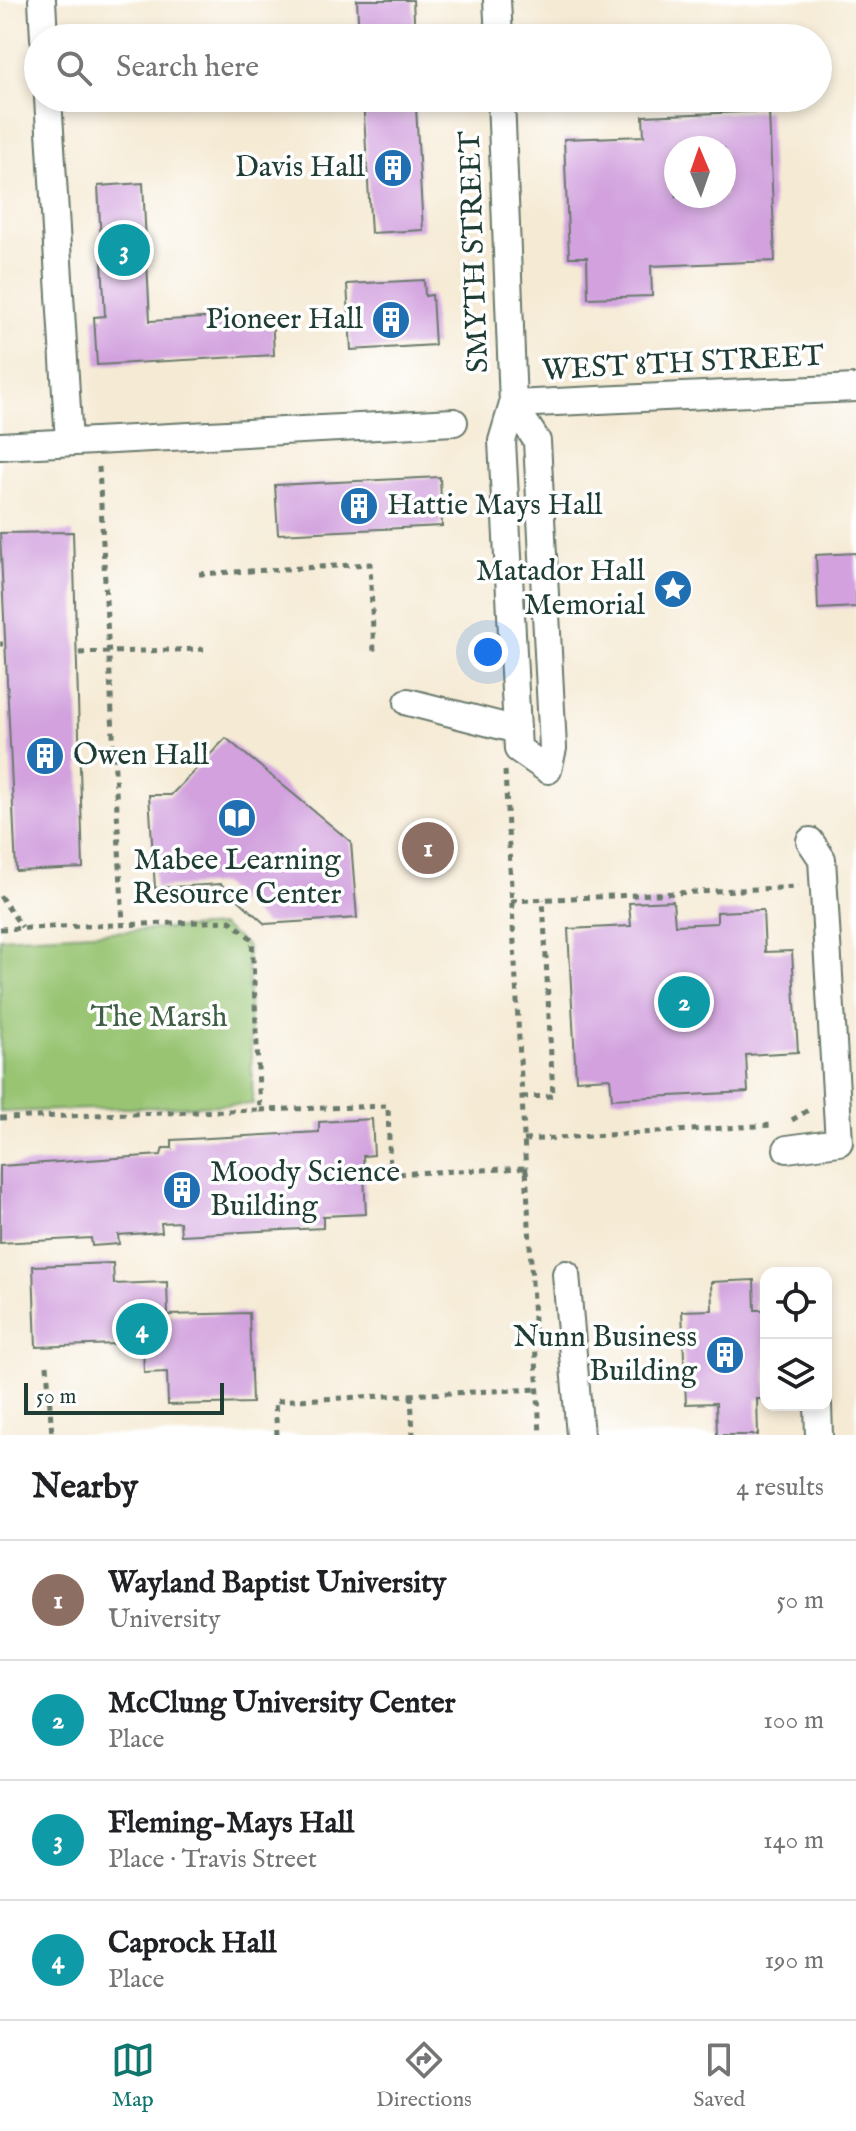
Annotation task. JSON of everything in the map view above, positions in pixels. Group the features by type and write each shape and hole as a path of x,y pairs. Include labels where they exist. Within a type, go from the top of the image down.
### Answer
{"street":[{"path":"42,0 43,24"},
{"path":"497,0 498,24"},
{"path":"49,112 69,442"},
{"name":"SMYTH STREET","path":"502,112 513,404"},
{"name":"WEST 8TH STREET","path":"513,404 856,388"},
{"path":"513,404 537,441 553,748 548,770 518,749 510,728 502,441 513,404"},
{"path":"0,446 454,422"},
{"path":"408,702 510,728"},
{"path":"787,1149 839,1142 822,859 810,841"},
{"path":"566,1274 579,1434"},
{"path":"818,1411 819,1435"}],"path":[{"path":"99,466 123,924"},
{"path":"199,574 370,564 374,653"},
{"path":"79,653 204,649"},
{"path":"510,728 511,901 540,1435"},
{"path":"511,901 807,886"},
{"path":"0,896 22,927"},
{"path":"522,1097 553,1096 543,899"},
{"path":"0,929 230,921 252,939 260,1110"},
{"path":"524,1140 775,1125 809,1110 819,1099"},
{"path":"0,1118 388,1106 390,1174 526,1168 526,1174"},
{"path":"47,1365 52,1435"},
{"path":"277,1435 275,1401 538,1389"},
{"path":"411,1395 413,1435"}],"green space":[{"name":"The Marsh","path":"221,926 247,946 253,1104 0,1112 0,938"}],"building":[{"path":"357,0 413,0 414,24 358,24"},
{"name":"Davis Hall","path":"364,112 416,112 423,230 371,233"},
{"path":"769,112 775,261 651,266 652,296 588,298 587,257 569,257 564,139 644,136 643,116"},
{"path":"143,183 150,321 272,314 274,355 97,365 94,317 105,316 98,186"},
{"name":"Pioneer Hall","path":"424,280 425,296 432,295 435,345 351,350 347,284"},
{"name":"Hattie Mays Hall","path":"440,477 442,526 278,534 275,485"},
{"name":"Owen Hall","path":"73,532 83,868 16,871 0,533"},
{"path":"856,553 856,607 818,609 816,555"},
{"name":"Mabee Learning Resource Center","path":"226,738 351,842 357,918 265,924 221,884 155,888 149,795 171,795"},
{"path":"673,901 675,925 717,923 717,912 763,910 765,952 792,951 798,1052 746,1055 748,1092 612,1099 610,1078 576,1080 568,929 631,926 629,903"},
{"name":"Moody Science Building","path":"372,1119 374,1155 363,1156 366,1214 323,1216 323,1228 181,1235 180,1222 161,1223 162,1232 118,1235 119,1244 92,1246 91,1238 0,1243 0,1166 161,1155 163,1148 172,1148 172,1140 319,1132 319,1122"},
{"path":"113,1263 114,1284 167,1282 168,1315 249,1313 252,1403 168,1405 167,1372 144,1373 143,1343 36,1347 33,1266"},
{"name":"Nunn Business Building","path":"754,1280 755,1310 760,1310 758,1435 717,1435 716,1403 686,1404 682,1311 712,1310 711,1282"}],"place":[{"name":"Davis Hall","path":"393,168"},
{"name":"Fleming-Mays Hall","path":"124,250"},
{"name":"Pioneer Hall","path":"391,320"},
{"name":"Hattie Mays Hall","path":"359,506"},
{"name":"Matador Hall Memorial","path":"673,589"},
{"name":"Owen Hall","path":"45,756"},
{"name":"Mabee Learning Resource Center","path":"237,818"},
{"name":"Wayland Baptist University","path":"428,848"},
{"name":"McClung University Center","path":"684,1002"},
{"name":"Moody Science Building","path":"182,1190"},
{"name":"Caprock Hall","path":"142,1329"},
{"name":"Nunn Business Building","path":"725,1355"}]}
